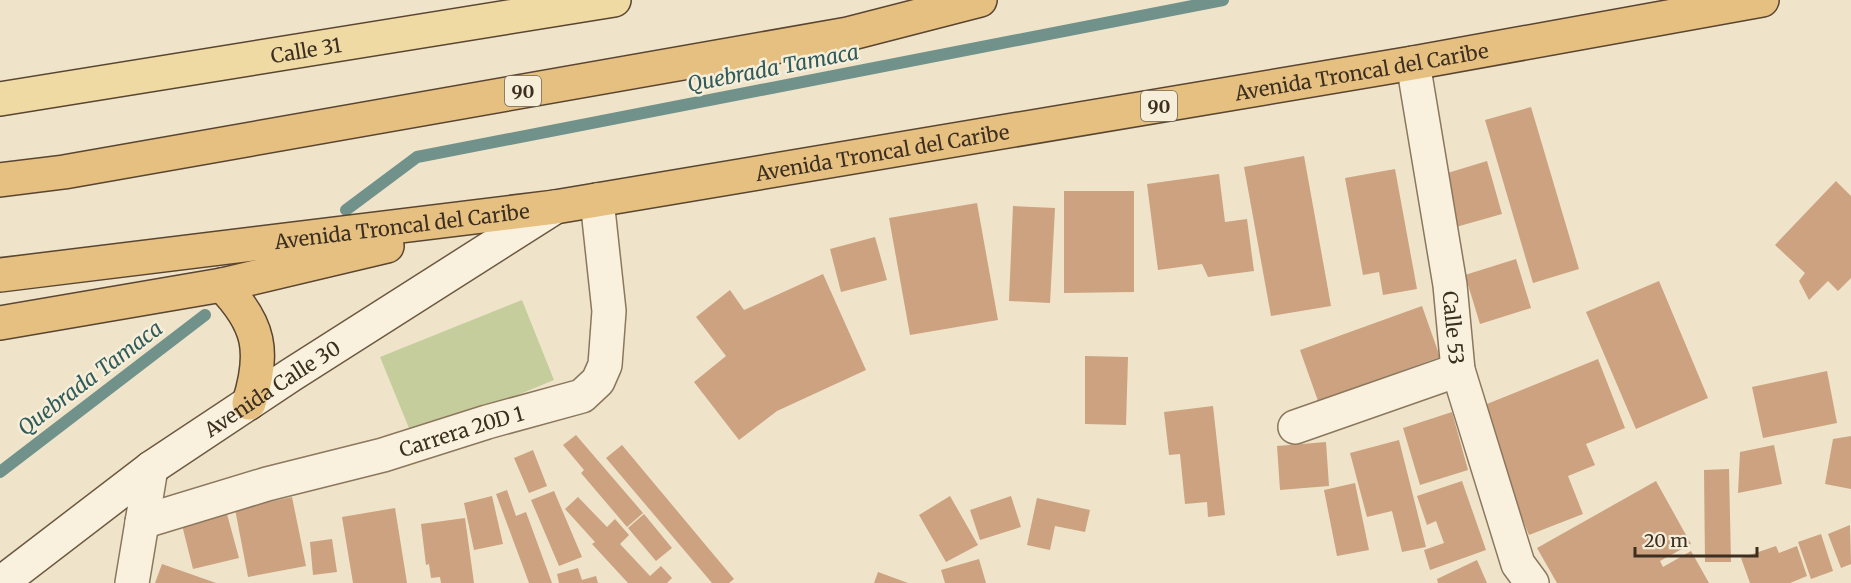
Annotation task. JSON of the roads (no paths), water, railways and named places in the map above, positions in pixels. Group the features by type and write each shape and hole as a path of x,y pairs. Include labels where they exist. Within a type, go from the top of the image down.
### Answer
{"highway":[{"name":"90","path":"0,180 64,172 848,34 980,0"},
{"name":"Avenida Troncal del Caribe","path":"0,275 555,207 1413,63 1762,0"},
{"path":"0,323 222,285 555,207"},
{"path":"222,285 240,303 253,326 258,352 257,378 249,403"}],"main road":[{"name":"Calle 31","path":"0,99 614,0"}],"street":[{"name":"Calle 53","path":"1413,63 1450,285 1458,370 1518,564 1532,583"},
{"name":"Carrera 20D 1","path":"142,522 267,484 383,455 487,422 582,396 598,381 605,365 609,311 597,200"},
{"name":"Avenida Calle 30","path":"1,583 151,468 555,207"},
{"path":"1295,427 1458,370"},
{"path":"132,583 151,468"}],"waterway":[{"name":"Quebrada Tamaca","path":"346,210 417,157 1223,0"},
{"name":"Quebrada Tamaca","path":"0,472 205,315"}]}
